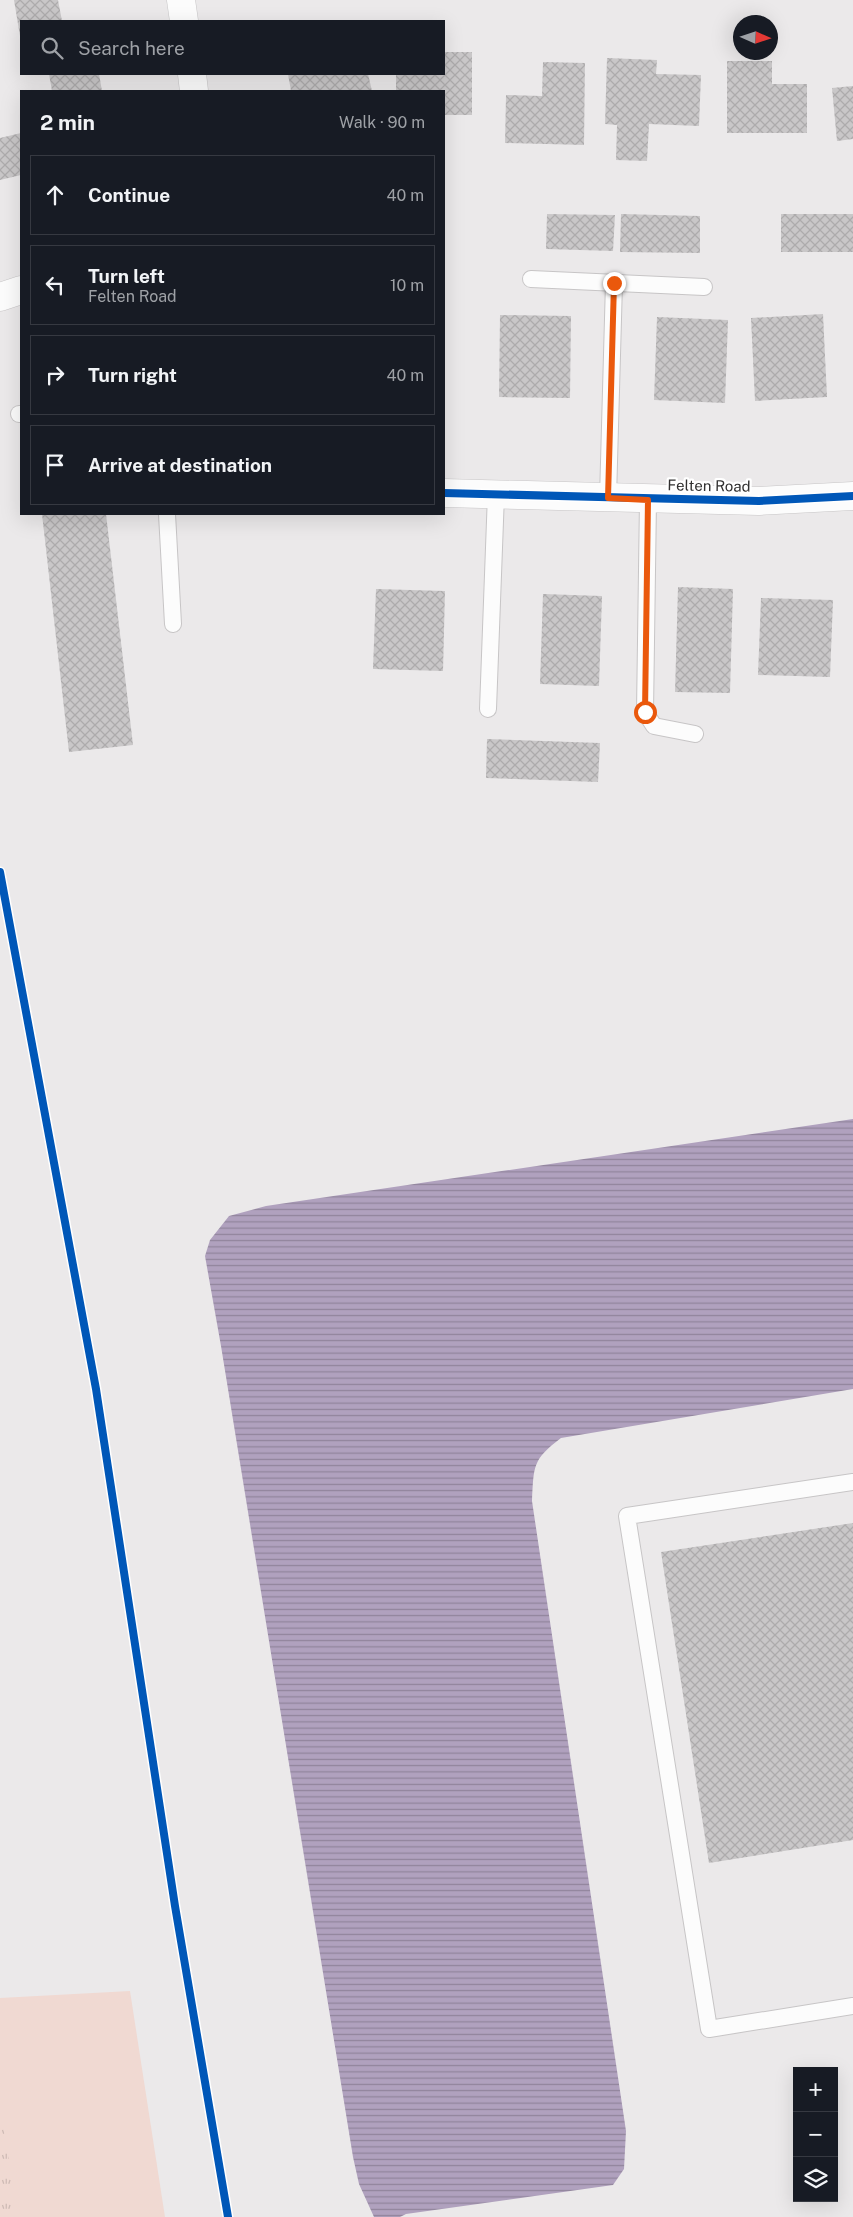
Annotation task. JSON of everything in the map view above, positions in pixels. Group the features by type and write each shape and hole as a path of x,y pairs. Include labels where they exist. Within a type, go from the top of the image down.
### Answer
{"street":[{"path":"181,0 184,20"},
{"path":"192,75 194,90"},
{"path":"0,297 20,290"},
{"name":"Felten Road","path":"445,493 648,500 759,501 853,496"}],"lane":[{"path":"531,279 704,287"},
{"path":"608,498 614,283"},
{"path":"488,709 496,494"},
{"path":"648,500 645,712 654,726 694,734"},
{"path":"167,515 173,624"},
{"path":"853,1482 627,1516 709,2030 853,2006"}],"green space":[{"path":"130,1991 165,2217 0,2217 0,1998"},
{"path":"0,2108 19,2217 0,2217"}],"shaded area":[{"path":"853,1119 853,1389 561,1438 540,1458 534,1471 532,1501 626,2131 624,2169 613,2185 406,2214 400,2217 374,2217 359,2184 353,2157 205,1256 210,1240 229,1216 266,1206"}],"building":[{"path":"14,0 58,0 62,20 20,20 20,36"},
{"path":"445,52 472,52 472,115 445,115 445,90 396,90 396,75 445,75"},
{"path":"607,58 657,60 656,74 701,75 699,126 649,124 647,161 616,160 617,125 605,124"},
{"path":"727,61 772,61 772,84 807,84 807,133 727,133"},
{"path":"543,62 585,63 584,145 505,143 506,95 542,96"},
{"path":"49,75 99,75 102,90 52,90"},
{"path":"288,75 368,75 372,90 291,90"},
{"path":"853,86 853,139 837,141 832,88"},
{"path":"20,133 20,175 0,180 0,138"},
{"path":"547,214 615,215 613,251 546,249"},
{"path":"621,214 700,216 700,253 620,252"},
{"path":"781,214 853,214 853,252 781,252"},
{"path":"823,314 827,397 755,401 751,318"},
{"path":"500,315 571,316 570,398 499,397"},
{"path":"657,317 728,320 725,403 654,400"},
{"path":"42,515 106,515 133,745 69,752"},
{"path":"678,587 733,589 730,693 675,692"},
{"path":"376,589 445,591 443,671 373,669"},
{"path":"543,594 602,596 599,686 540,684"},
{"path":"761,598 833,600 830,677 758,675"},
{"path":"487,739 600,743 598,782 486,778"},
{"path":"853,1523 853,1840 709,1863 661,1552"}],"cycle path":[{"path":"445,493 759,501 853,496"},
{"path":"0,872 96,1389 175,1906 228,2217"}],"route":[{"path":"614,283 608,498 648,500 645,712"}]}
